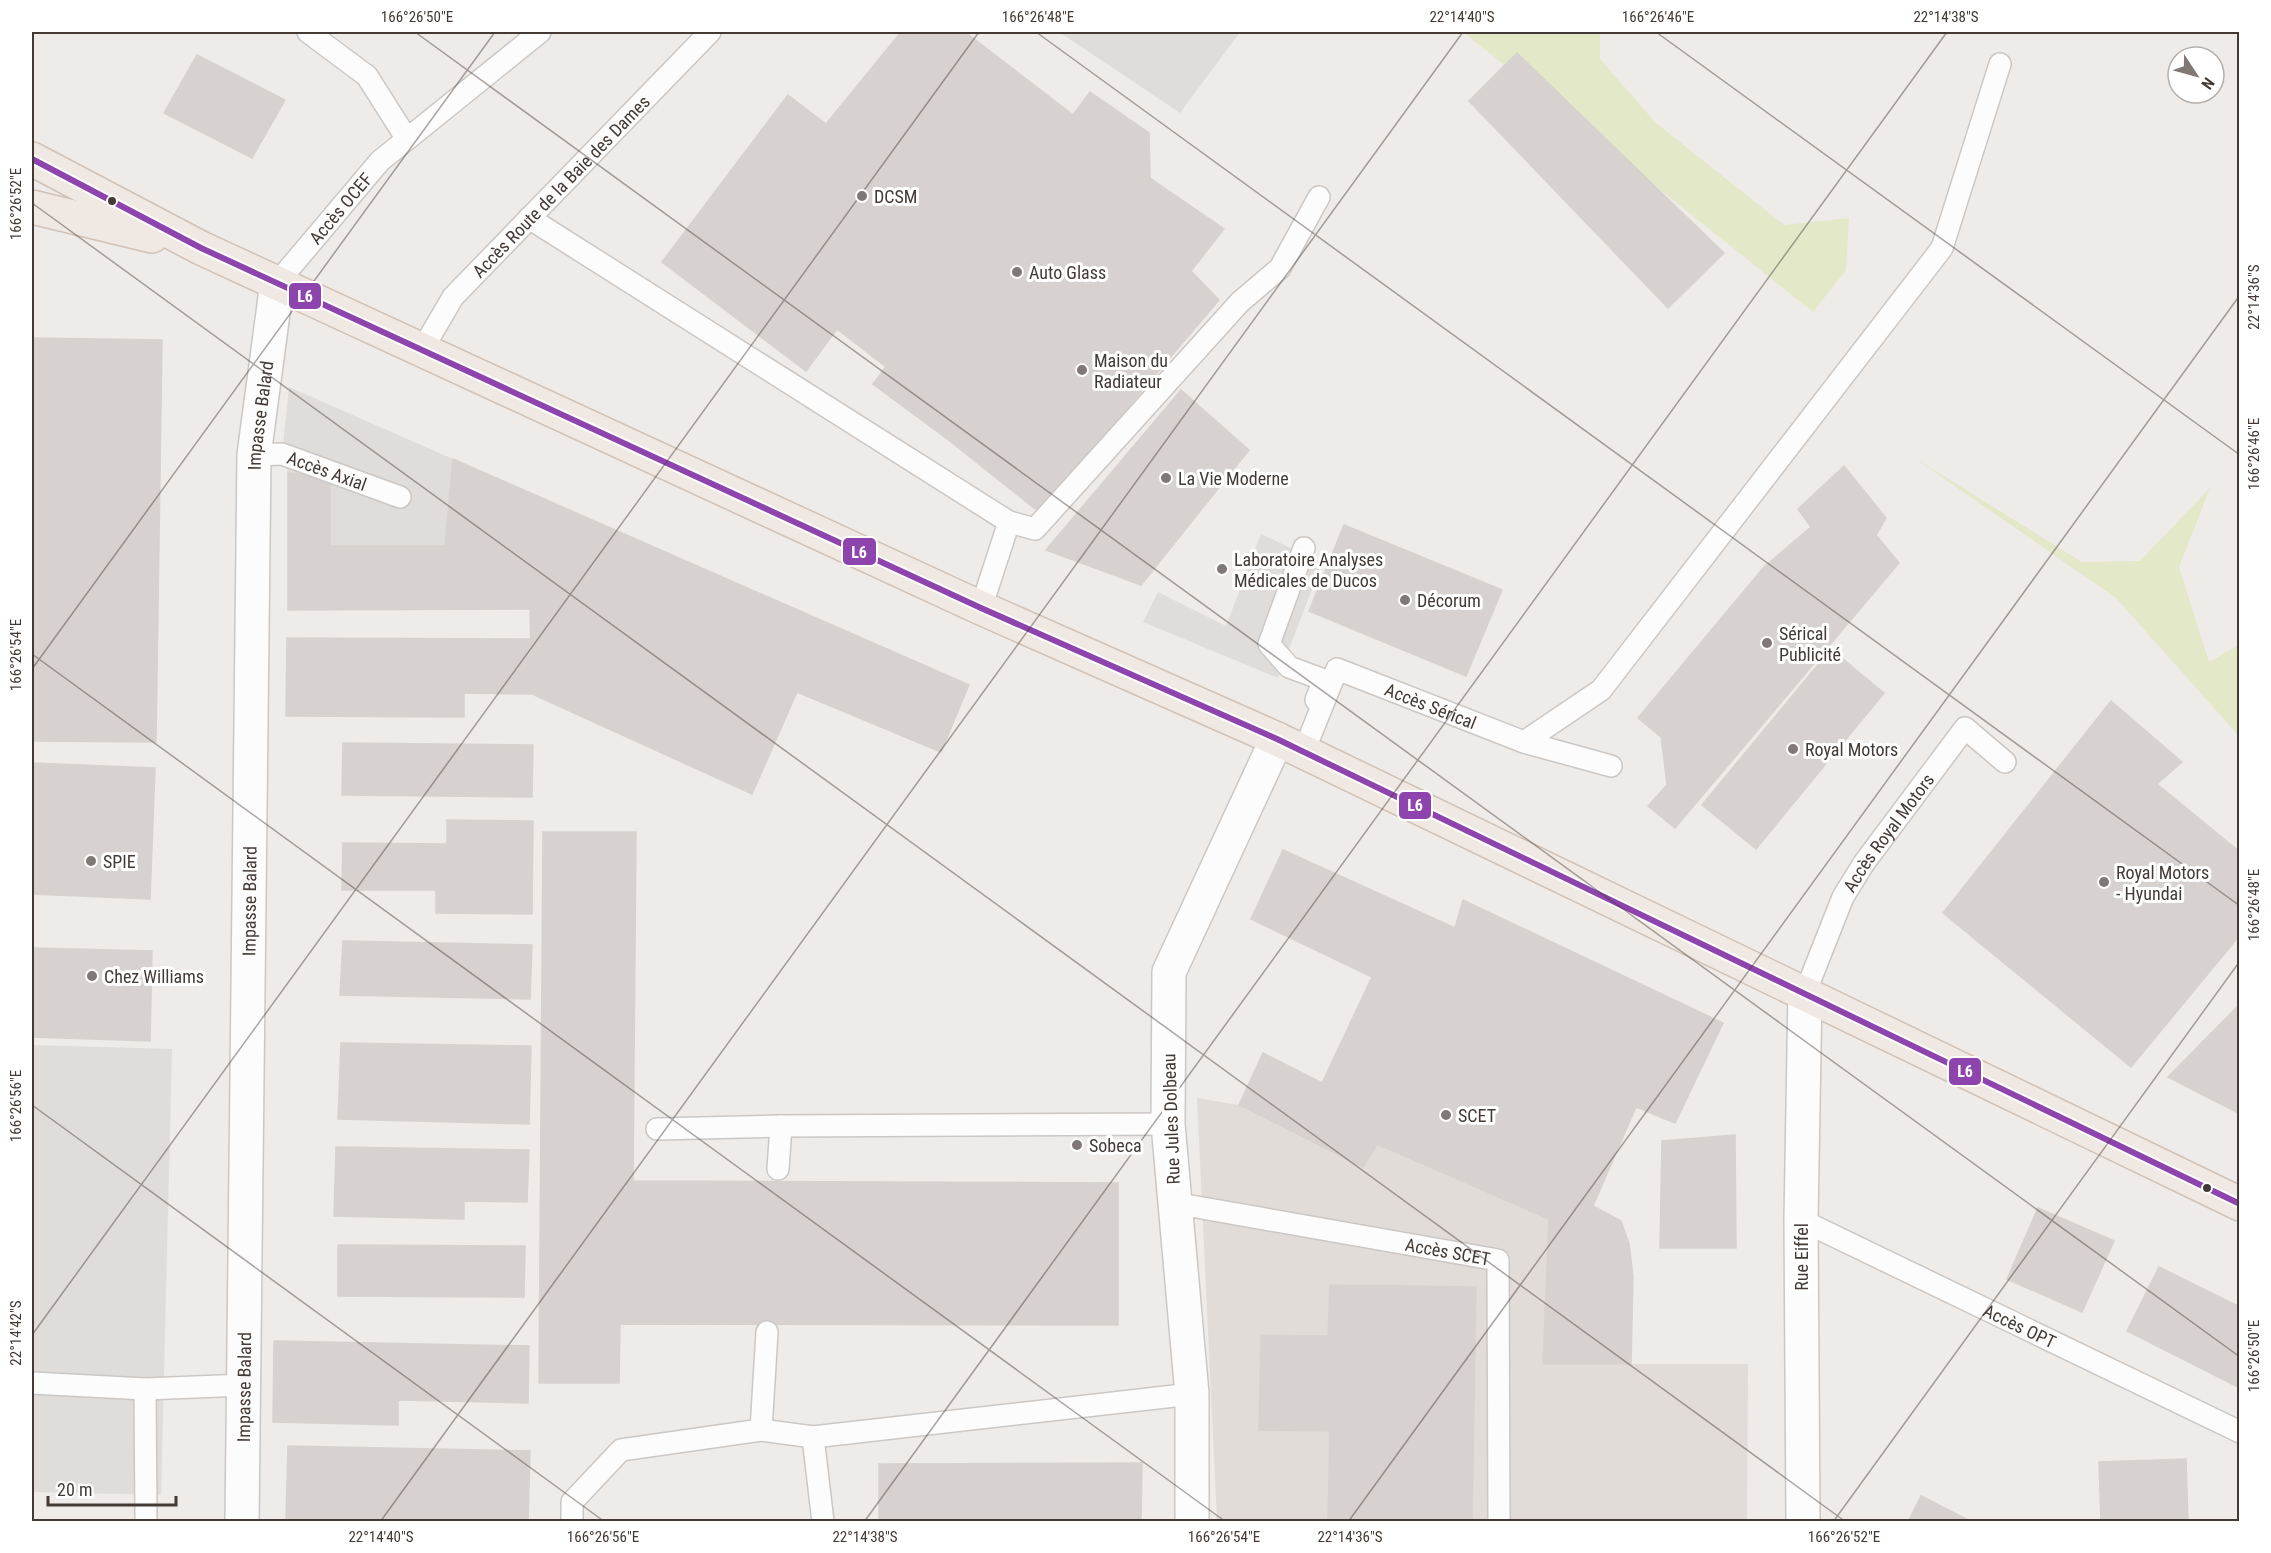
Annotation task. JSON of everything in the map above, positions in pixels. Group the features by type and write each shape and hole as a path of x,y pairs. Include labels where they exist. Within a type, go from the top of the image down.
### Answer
{"main road":[{"path":"32,159 201,248 981,608 1292,746 2240,1204"},
{"path":"32,207 201,248"}],"street":[{"name":"Impasse Balard","path":"242,1521 254,455 277,283"},
{"name":"Rue Jules Dolbeau","path":"1192,1521 1192,1394 1168,1124 1170,972 1292,746"},
{"name":"Rue Eiffel","path":"1803,1521 1801,1220 1805,993"}],"lane":[{"path":"308,32 367,76 407,139"},
{"name":"Accès OCEF","path":"277,283 380,161 540,32"},
{"name":"Accès Route de la Baie des Dames","path":"422,350 453,297 710,32"},
{"path":"1524,742 1601,690 1942,248 2000,64"},
{"path":"529,218 1009,522 1035,530 1240,302 1280,268 1319,197"},
{"name":"Accès Axial","path":"254,455 282,454 400,496"},
{"path":"981,608 1009,522"},
{"path":"1292,746 1324,680 1289,667 1269,644 1304,548"},
{"name":"Accès Sérical","path":"1292,746 1337,669 1524,742 1611,766"},
{"name":"Accès Royal Motors","path":"1805,993 1843,897 1864,863 1965,728 2005,762"},
{"path":"657,1129 1168,1124"},
{"path":"778,1169 781,1126"},
{"name":"Accès SCET","path":"1174,1203 1498,1260 1499,1521"},
{"name":"Accès OPT","path":"1801,1220 2240,1432"},
{"path":"761,1430 767,1332"},
{"path":"32,1383 145,1389 245,1385"},
{"path":"145,1389 146,1521"},
{"path":"573,1521 572,1502 621,1450 761,1430 813,1437 1192,1394"},
{"path":"813,1437 823,1521"}],"shaded area":[{"path":"1059,32 1240,32 1180,113"},
{"path":"289,387 453,459 445,546 330,546 330,476 288,473 282,454"},
{"path":"1261,534 1322,563 1278,678 1143,622 1158,592 1226,626"},
{"path":"32,1045 172,1049 161,1495 32,1492"},
{"name":"SCET","path":"1197,1098 1239,1105 1362,1166 1377,1144 1549,1219 1543,1364 1748,1364 1747,1521 1217,1521"}],"green space":[{"path":"1463,32 1600,32 1600,59 1656,123 1784,225 1849,218 1846,270 1813,312"},
{"path":"1913,457 2082,562 2140,561 2210,488 2179,567 2209,662 2239,645 2239,736 2116,598"}],"building":[{"name":"DCSM","path":"901,32 965,32 1073,115 886,367 837,329 806,371 662,262 788,95 826,124"},
{"path":"1517,53 1724,253 1668,308 1469,101"},
{"path":"197,55 285,100 252,158 164,113"},
{"name":"Auto Glass","path":"1090,92 1149,133 1150,178 950,441 873,384"},
{"name":"Maison du Radiateur","path":"1150,178 1224,229 1191,271 1219,300 1039,512 950,441"},
{"path":"32,338 162,340 156,742 32,741"},
{"name":"La Vie Moderne","path":"1181,390 1249,450 1141,585 1046,550"},
{"path":"453,459 969,685 941,752 797,692 752,794 532,694 530,609 288,610 288,473 330,476 330,546 445,546"},
{"name":"Sérical Publicité","path":"1844,466 1886,518 1876,535 1899,563 1675,828 1648,806 1667,785 1661,737 1638,718 1764,567 1811,527 1798,509"},
{"name":"Décorum","path":"1344,525 1502,590 1466,676 1309,611"},
{"path":"287,638 533,639 532,694 464,693 464,717 286,716"},
{"name":"Royal Motors","path":"1831,649 1884,693 1756,849 1702,805"},
{"name":"Royal Motors - Hyundai","path":"2111,701 2182,762 2157,784 2240,852 2240,935 2131,1067 1943,913"},
{"path":"343,743 533,745 532,797 342,795"},
{"name":"SPIE","path":"32,763 155,768 150,899 32,894"},
{"path":"447,820 533,821 532,914 436,913 436,890 342,890 343,843 447,844"},
{"path":"543,832 636,832 633,1181 1118,1183 1118,1325 620,1324 619,1383 539,1383"},
{"name":"SCET","path":"1283,850 1455,928 1463,900 1723,1023 1675,1123 1636,1107 1593,1206 1621,1221 1629,1244 1633,1276 1631,1364 1543,1364 1549,1219 1377,1144 1363,1167 1239,1105 1263,1053 1322,1083 1372,977 1251,919"},
{"path":"343,941 532,945 530,999 340,995"},
{"name":"Chez Williams","path":"32,948 152,951 150,1041 32,1037"},
{"path":"2240,1004 2240,1114 2168,1077"},
{"path":"341,1043 531,1046 529,1124 338,1119"},
{"path":"1735,1135 1736,1248 1660,1248 1662,1141"},
{"path":"336,1147 529,1150 527,1202 464,1201 464,1219 334,1216"},
{"path":"2038,1208 2114,1241 2082,1312 2007,1279"},
{"path":"338,1245 525,1246 524,1297 338,1296"},
{"path":"2159,1267 2240,1307 2238,1387 2127,1331"},
{"path":"1330,1285 1476,1287 1472,1522 1328,1522 1330,1431 1259,1430 1261,1335 1328,1336"},
{"path":"274,1341 529,1346 528,1403 398,1400 398,1425 273,1422"},
{"path":"288,1446 530,1451 528,1522 286,1519"},
{"path":"2186,1459 2188,1522 2101,1522 2099,1462"},
{"path":"1142,1463 1141,1522 879,1522 879,1464"},
{"path":"1921,1496 1972,1522 1908,1522"}],"transit line":[{"name":"L6","path":"32,159 201,248 981,608 1277,739 2240,1204"}],"place":[{"name":"DCSM","path":"862,196"},
{"name":"Auto Glass","path":"1017,272"},
{"name":"Maison du Radiateur","path":"1082,370"},
{"name":"La Vie Moderne","path":"1166,478"},
{"name":"Laboratoire Analyses Médicales de Ducos","path":"1222,569"},
{"name":"Décorum","path":"1405,600"},
{"name":"Sérical Publicité","path":"1767,643"},
{"name":"Royal Motors","path":"1793,749"},
{"name":"SPIE","path":"91,861"},
{"name":"Royal Motors - Hyundai","path":"2104,882"},
{"name":"Chez Williams","path":"92,976"},
{"name":"SCET","path":"1446,1115"},
{"name":"Sobeca","path":"1077,1145"}]}
